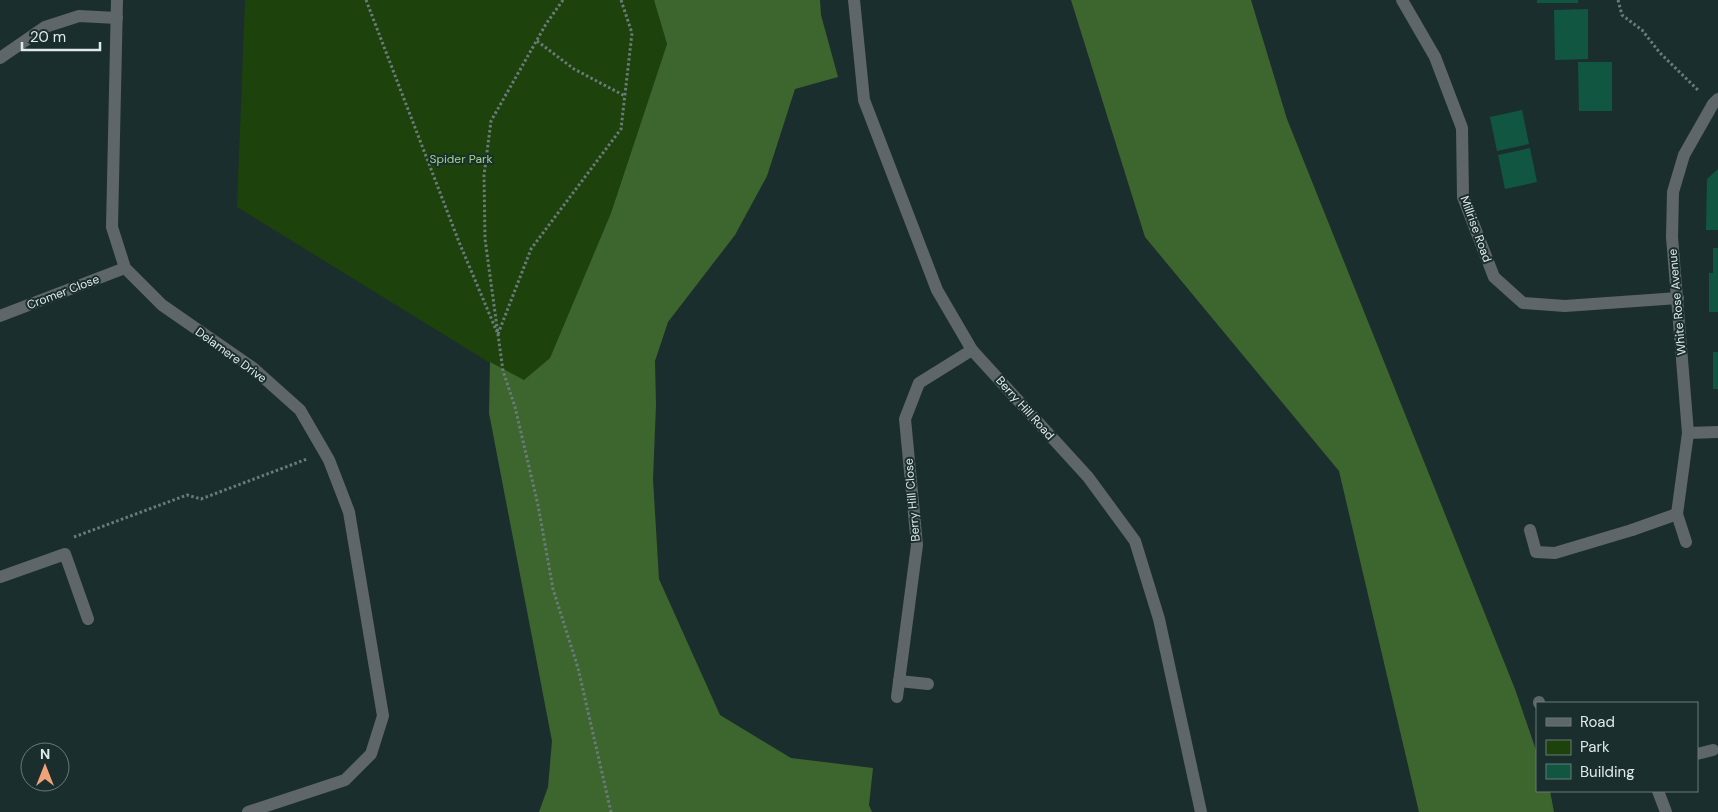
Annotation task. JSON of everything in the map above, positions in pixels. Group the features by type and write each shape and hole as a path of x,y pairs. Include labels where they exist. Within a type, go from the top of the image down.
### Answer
{"street":[{"name":"Delamere Drive","path":"117,0 112,226 125,268 162,305 253,368 300,410 324,453 349,512 383,716 371,754 345,780 248,812"},
{"name":"Berry Hill Road","path":"854,0 864,100 937,290 972,350 1088,477 1135,541 1160,619 1202,812"},
{"name":"Millrise Road","path":"1402,0 1435,57 1462,128 1463,197 1494,277 1523,302 1565,306 1678,298"},
{"path":"0,58 46,27 80,16 117,18"},
{"name":"White Rose Avenue","path":"1686,542 1676,514 1688,433 1672,237 1673,192 1684,155 1715,101"},
{"name":"Cromer Close","path":"0,316 125,268"},
{"name":"Berry Hill Close","path":"897,696 916,545 905,419 919,383 972,350"},
{"path":"1688,433 1718,432"},
{"path":"1530,530 1536,552 1555,553 1632,530 1676,514"},
{"path":"0,577 65,554 88,619"},
{"path":"899,682 928,684"},
{"path":"1698,754 1716,750"},
{"path":"1658,792 1666,812"}],"path":[{"path":"366,0 459,242 498,335"},
{"path":"562,0 491,121 484,175 485,239 494,290 503,371 515,407 538,505 553,589 578,668 611,812"},
{"path":"498,335 531,249 621,130 632,33 621,0"},
{"path":"1618,0 1622,15 1642,30 1660,53 1715,101"},
{"path":"537,40 574,69 624,96"},
{"path":"65,554 61,542 187,495 201,499 324,453"}],"green space":[{"name":"Spider Park","path":"245,0 654,0 667,44 611,213 550,358 524,380 503,371 237,207"},
{"path":"654,0 820,0 821,15 838,77 795,89 767,176 735,235 668,322 655,361 656,405 653,479 659,579 720,715 791,758 873,768 869,805 872,812 539,812 548,787 552,741 489,413 490,362 524,380 550,358 611,213 667,44"},
{"path":"1071,0 1251,0 1287,119 1515,689 1536,750 1536,792 1550,792 1554,812 1419,812 1339,471 1145,237"}],"building":[{"path":"1537,0 1578,0 1578,3 1537,3"},
{"path":"1588,9 1588,59 1555,60 1554,10"},
{"path":"1578,62 1612,62 1612,111 1579,111"},
{"path":"1522,110 1529,144 1497,151 1490,117"},
{"path":"1530,148 1537,182 1505,189 1498,155"},
{"path":"1718,169 1718,230 1706,230 1707,179"},
{"path":"1713,248 1718,248 1718,312 1709,312 1709,273 1713,273"},
{"path":"1713,352 1718,352 1718,389 1713,389"}]}
